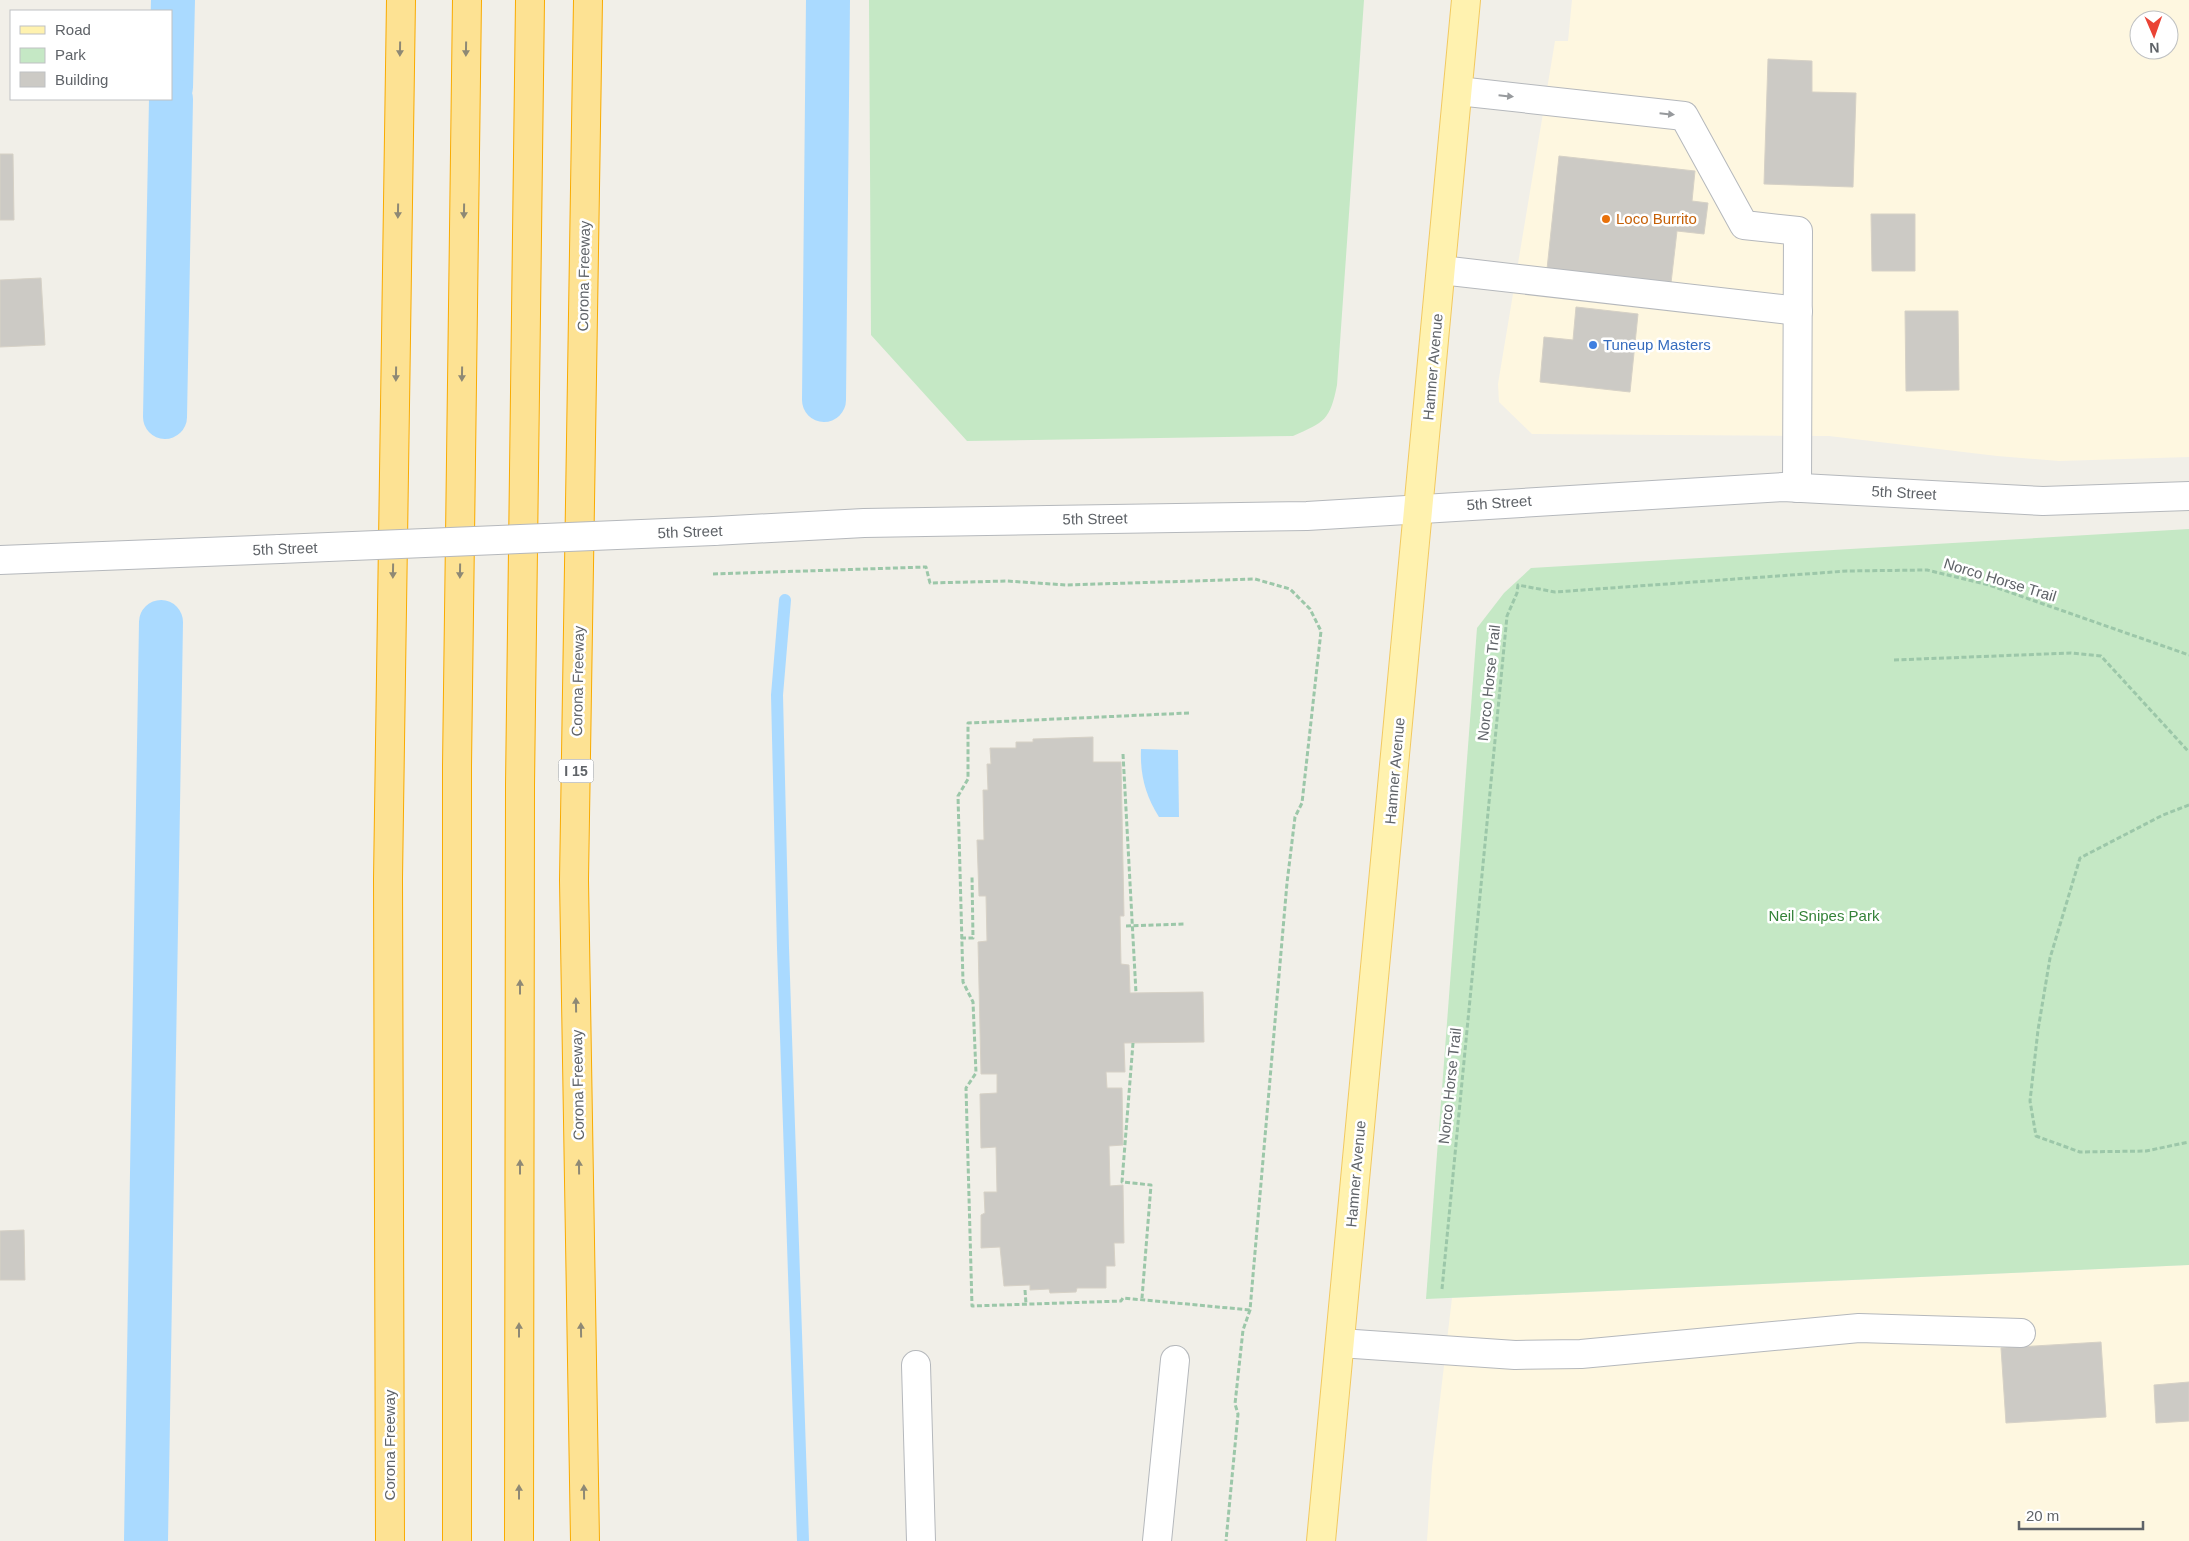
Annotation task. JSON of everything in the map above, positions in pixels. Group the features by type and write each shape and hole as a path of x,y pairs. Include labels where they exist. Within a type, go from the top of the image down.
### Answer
{"highway":[{"name":"Corona Freeway","path":"390,1541 388,879 401,0"},
{"path":"457,1541 457,766 467,0"},
{"path":"519,1541 520,785 530,0"},
{"name":"Corona Freeway","path":"585,1541 574,880 588,0"}],"main road":[{"name":"Hamner Avenue","path":"1321,1541 1420,509 1466,0"}],"street":[{"path":"1458,91 1684,116 1744,225 1798,231 1797,488"},
{"path":"1442,270 1798,311"},
{"name":"5th Street","path":"0,560 115,557 212,551 714,531 864,523 1297,516 1744,489 1797,488 2043,501 2189,496"},
{"path":"1340,1343 1515,1355 1581,1354 1859,1328 2021,1333"},
{"path":"1157,1541 1175,1360"},
{"path":"916,1365 921,1541"}],"path":[{"path":"713,574 926,567 930,583 1007,580 1067,585 1255,579 1290,589 1310,609 1321,631 1302,803 1295,818 1287,883 1250,1310 1243,1330 1234,1404 1238,1414 1226,1541"},
{"name":"Norco Horse Trail","path":"1442,1289 1507,616 1517,593 1518,585 1554,592 1847,571 1927,570 1989,585 2189,655"},
{"path":"1894,660 2071,653 2101,656 2189,752"},
{"path":"1189,713 968,722 968,780 958,796 963,982 973,1002 976,1073 966,1088 972,1306 1142,1298 1250,1310"},
{"path":"1123,754 1136,993"},
{"path":"2189,804 2163,815 2080,858 2050,958 2038,1030 2030,1101 2036,1136 2080,1152 2146,1152 2189,1142"},
{"path":"962,938 974,938 972,876"},
{"path":"1126,926 1184,924"},
{"path":"1133,1043 1122,1182 1151,1185 1142,1298"},
{"path":"1025,1290 1026,1304"}],"shaded area":[{"path":"1572,0 2189,0 2189,457 2059,461 1997,456 1829,436 1532,434 1499,402 1498,384 1555,41 1568,41"},
{"path":"2189,1265 2189,1541 1427,1541 1432,1467 1452,1298"}],"green space":[{"path":"869,0 1364,0 1337,385 1332,406 1324,418 1319,423 1293,436 967,441 871,335"},
{"name":"Neil Snipes Park","path":"2189,529 2189,1265 1426,1299 1477,628 1504,593 1531,568"}],"water":[{"path":"1141,749 1178,750 1179,817 1159,817 1154,809 1144,784 1141,767"}],"building":[{"path":"1768,59 1812,61 1812,92 1856,93 1853,187 1764,184"},
{"path":"0,154 13,154 14,220 0,220"},
{"path":"1559,156 1695,171 1692,201 1708,203 1704,234 1677,231 1671,283 1547,269"},
{"path":"1871,214 1915,214 1915,271 1872,271"},
{"path":"41,278 45,345 0,347 0,280"},
{"path":"1576,307 1638,314 1630,392 1540,382 1544,337 1573,340"},
{"path":"1905,311 1958,311 1959,390 1906,391"},
{"path":"1093,737 1093,762 1121,762 1124,916 1120,916 1121,964 1129,965 1130,993 1203,992 1204,1042 1124,1043 1125,1072 1106,1072 1107,1088 1122,1088 1123,1145 1109,1146 1110,1186 1123,1185 1124,1243 1114,1243 1115,1266 1106,1266 1106,1288 1077,1288 1076,1292 1050,1293 1049,1289 1030,1290 1030,1285 1004,1286 1000,1247 981,1248 981,1215 985,1213 984,1192 997,1192 996,1147 981,1148 980,1094 997,1093 997,1074 981,1074 978,942 987,941 986,896 979,896 977,840 984,840 983,790 988,790 987,764 991,764 990,748 1016,748 1016,742 1033,742 1033,739"},
{"path":"24,1230 25,1280 0,1280 0,1231"},
{"path":"2101,1342 2106,1417 2006,1423 2001,1348"},
{"path":"2189,1382 2189,1421 2156,1423 2154,1385"}],"waterway":[{"path":"172,44 173,0"},
{"path":"824,400 828,0"},
{"path":"165,417 171,100"},
{"path":"785,600 777,695 783,948 803,1541"},
{"path":"146,1541 161,622"}],"place":[{"name":"Loco Burrito","path":"1606,219"},
{"name":"Tuneup Masters","path":"1593,345"}]}
